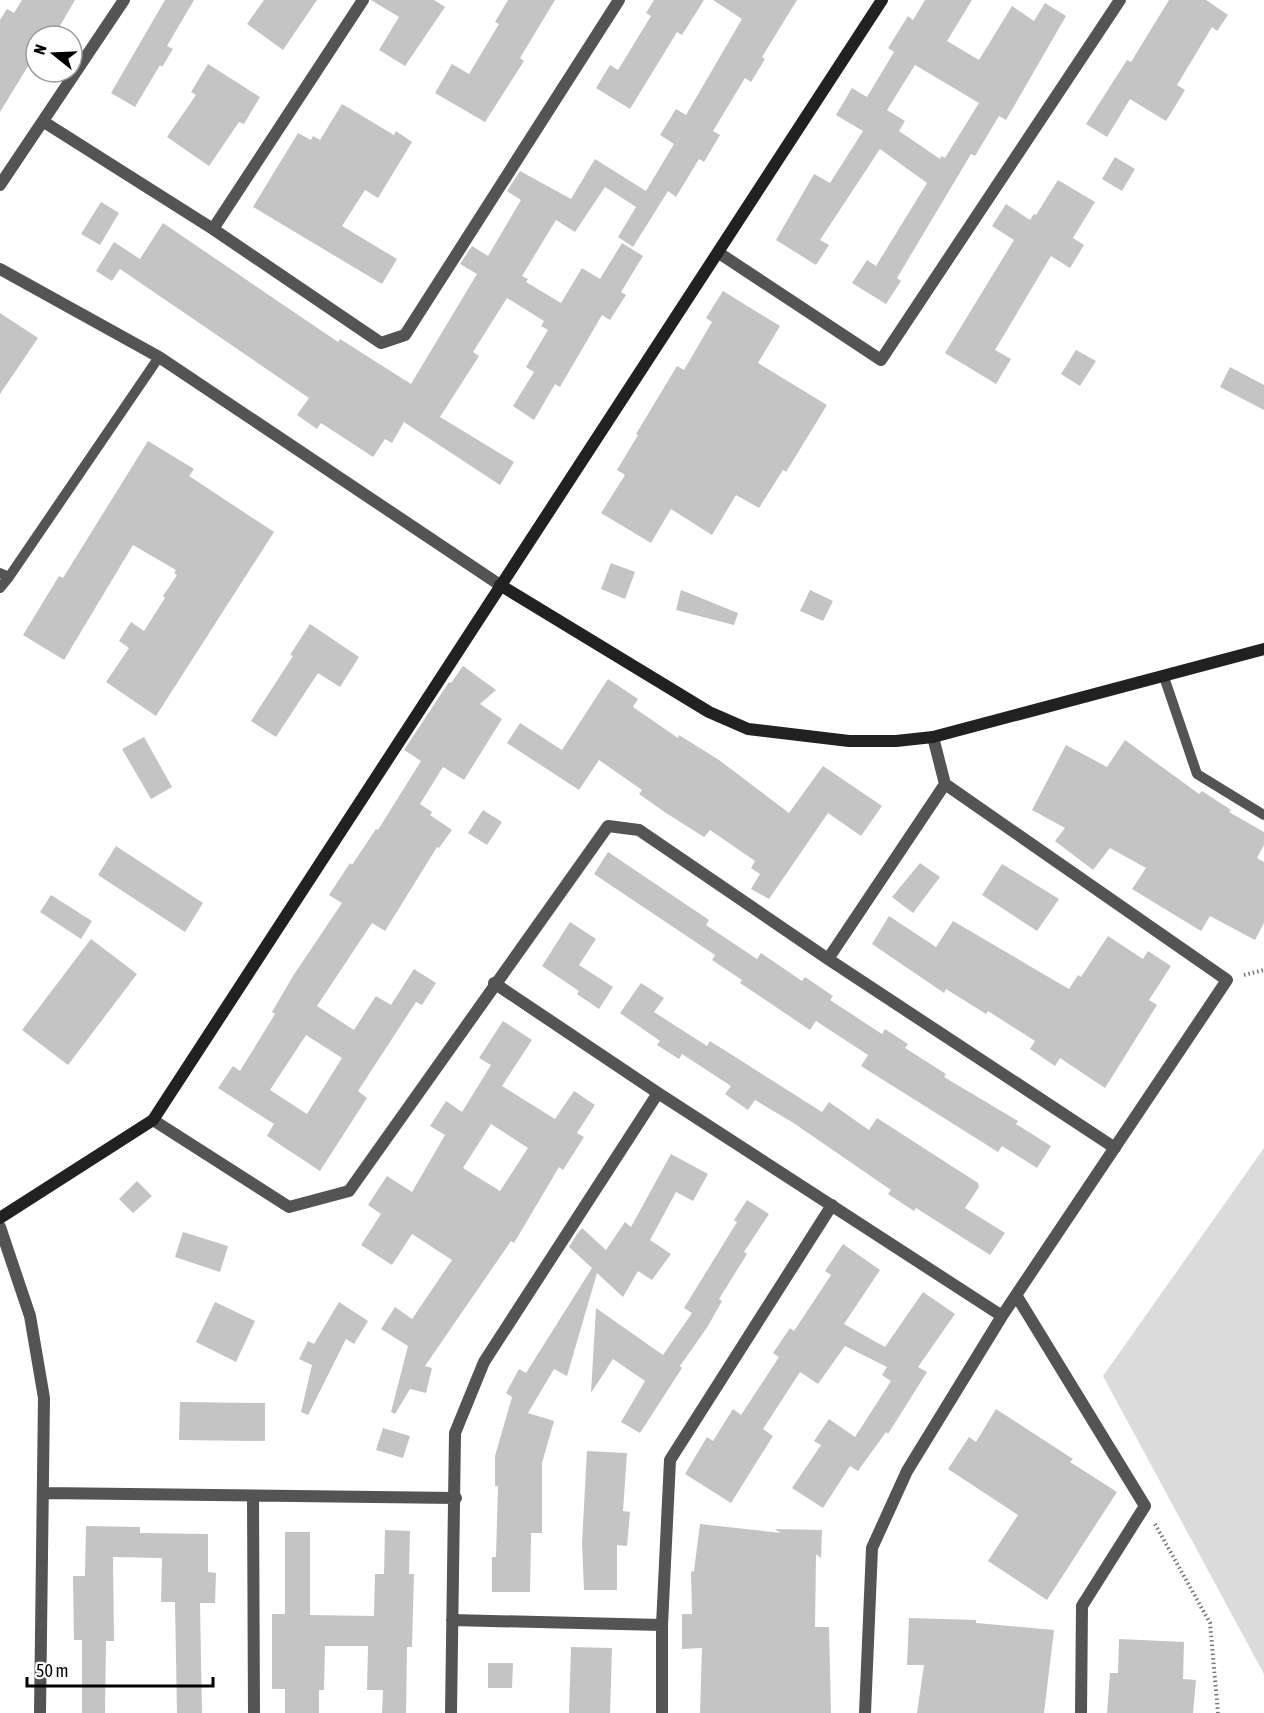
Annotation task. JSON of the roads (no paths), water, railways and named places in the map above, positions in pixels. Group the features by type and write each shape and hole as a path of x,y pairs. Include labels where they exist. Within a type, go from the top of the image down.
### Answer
{"street":[{"path":"0,185 124,0"},
{"path":"213,229 363,0"},
{"path":"44,122 213,229 381,343 405,335 619,0"},
{"path":"0,1218 153,1119 882,0"},
{"path":"719,253 881,360 1120,0"},
{"path":"0,268 159,357 500,585 709,712 748,729 849,741 896,741 933,737 1264,649"},
{"path":"865,1713 872,1548 906,1471 1002,1316 1227,980 945,784 933,737"},
{"path":"828,959 945,784"},
{"path":"153,1119 289,1207 349,1191 608,825 639,830 828,959 1115,1148"},
{"path":"494,983 658,1093 1002,1316"},
{"path":"452,1713 456,1432 484,1362 658,1093"},
{"path":"662,1713 662,1625 670,1460 832,1205"},
{"path":"0,1227 32,1328 44,1398 40,1713"},
{"path":"1016,1295 1145,1506 1082,1606 1081,1713"},
{"path":"44,1493 456,1498"},
{"path":"253,1496 254,1713"},
{"path":"452,1620 662,1625"}],"lane":[{"path":"0,588 4,575 159,357"},
{"path":"1164,677 1197,774 1264,815"}]}
